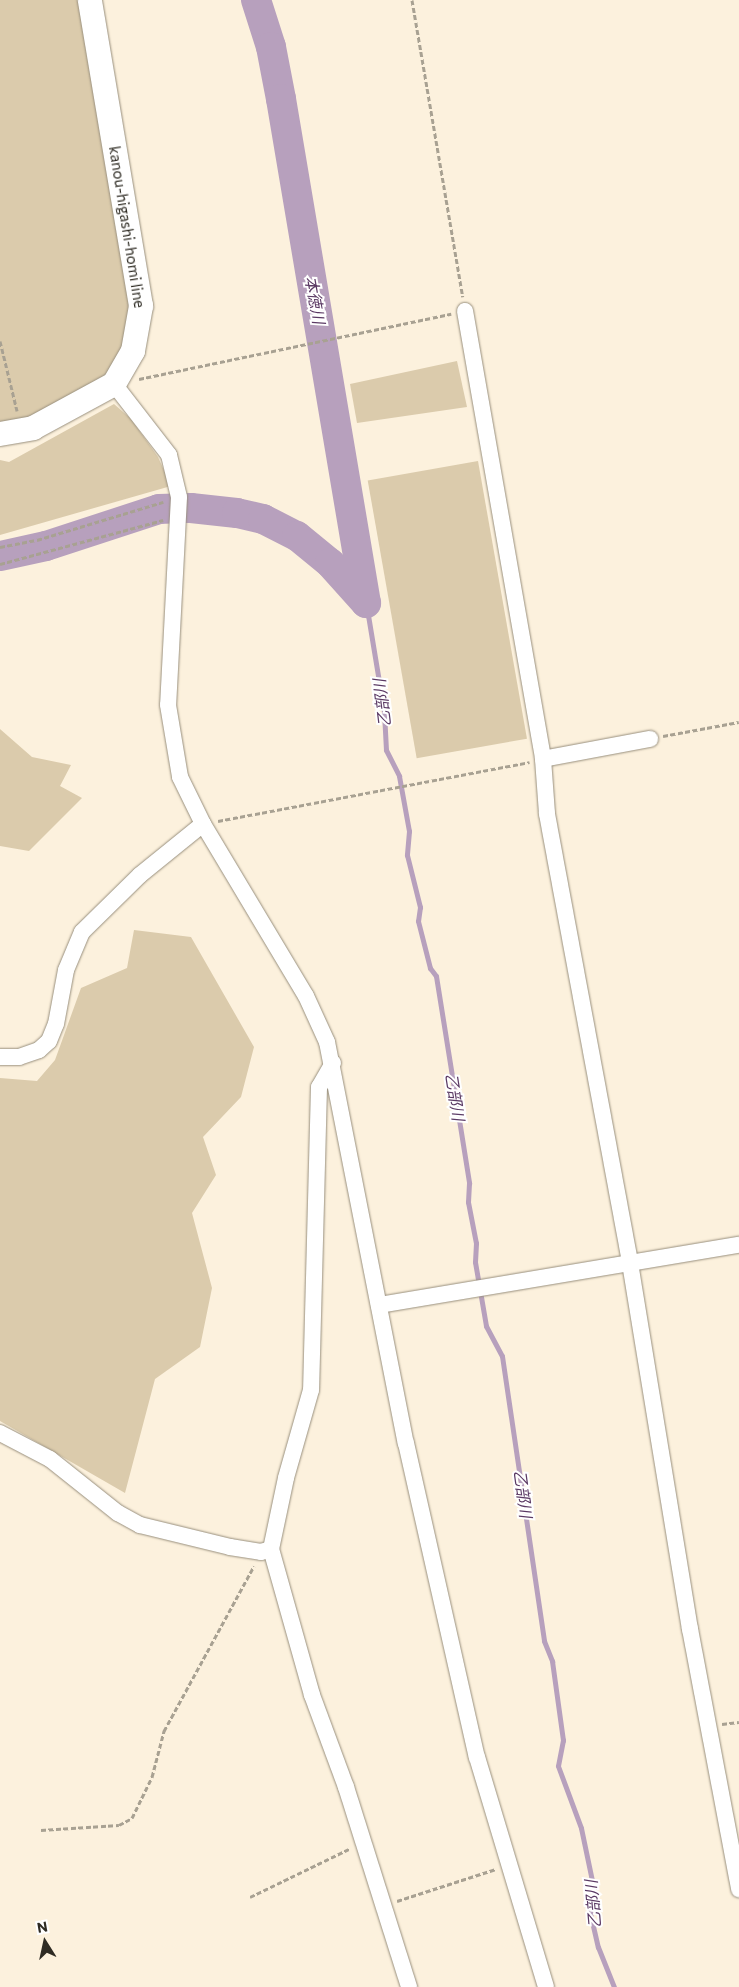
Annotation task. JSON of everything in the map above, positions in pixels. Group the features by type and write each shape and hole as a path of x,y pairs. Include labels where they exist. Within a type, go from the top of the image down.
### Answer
{"main road":[{"name":"kanou-higashi-homi line","path":"90,0 142,306 133,350 114,384"},
{"path":"10,432 71,409 114,384"}],"street":[{"path":"465,311 544,759 547,814 630,1263 690,1629 739,1889"},
{"path":"114,384 169,455 180,497 168,705 180,777 203,824 306,996 333,1063 406,1443 477,1757 546,1987"},
{"path":"544,759 650,739"},
{"path":"0,1057 19,1057 39,1050 49,1041 56,1024 66,970 82,932 140,875 203,824"},
{"path":"333,1063 319,1087 311,1390 266,1551 409,1987"},
{"path":"380,1306 739,1244"},
{"path":"0,1433 50,1459 118,1513 140,1525 266,1551"}],"path":[{"path":"114,384 334,340 465,311 412,0"},
{"path":"0,341 10,432"},
{"path":"0,547 37,540 180,497"},
{"path":"0,564 149,522 180,521"},
{"path":"650,739 739,722"},
{"path":"203,824 544,759"},
{"path":"41,1830 119,1825 132,1818 152,1777 164,1731 266,1551"},
{"path":"250,1897 363,1843"},
{"path":"382,1901 399,1901 485,1874 509,1863"}],"shaded area":[{"path":"0,0 78,0 132,309 123,348 103,380 36,417 0,425"},
{"path":"457,361 467,407 357,423 350,384"},
{"path":"114,404 131,419 158,457 171,486 0,535 0,460 9,462"},
{"path":"478,461 527,739 417,758 368,480"},
{"path":"0,729 32,757 71,765 60,786 82,798 29,851 0,846"},
{"path":"134,930 191,937 254,1047 241,1097 203,1137 216,1175 192,1213 212,1288 200,1347 155,1379 125,1493 0,1421 0,1078 37,1081 55,1060 81,988 127,968"}],"waterway":[{"name":"本徳川","path":"256,0 271,47 281,99 366,603"},
{"name":"乙部川","path":"0,556 46,546 159,509 191,508 237,513 263,519 297,536 330,563 366,603"},
{"name":"乙部川","path":"366,603 384,712 386,750 399,776 409,831 407,855 420,907 418,921 430,968 436,976 469,1183 468,1202 476,1243 475,1262 486,1326 502,1356 544,1641 552,1661 563,1740 558,1766 581,1828 595,1895 590,1913 598,1947 614,1987"}]}
